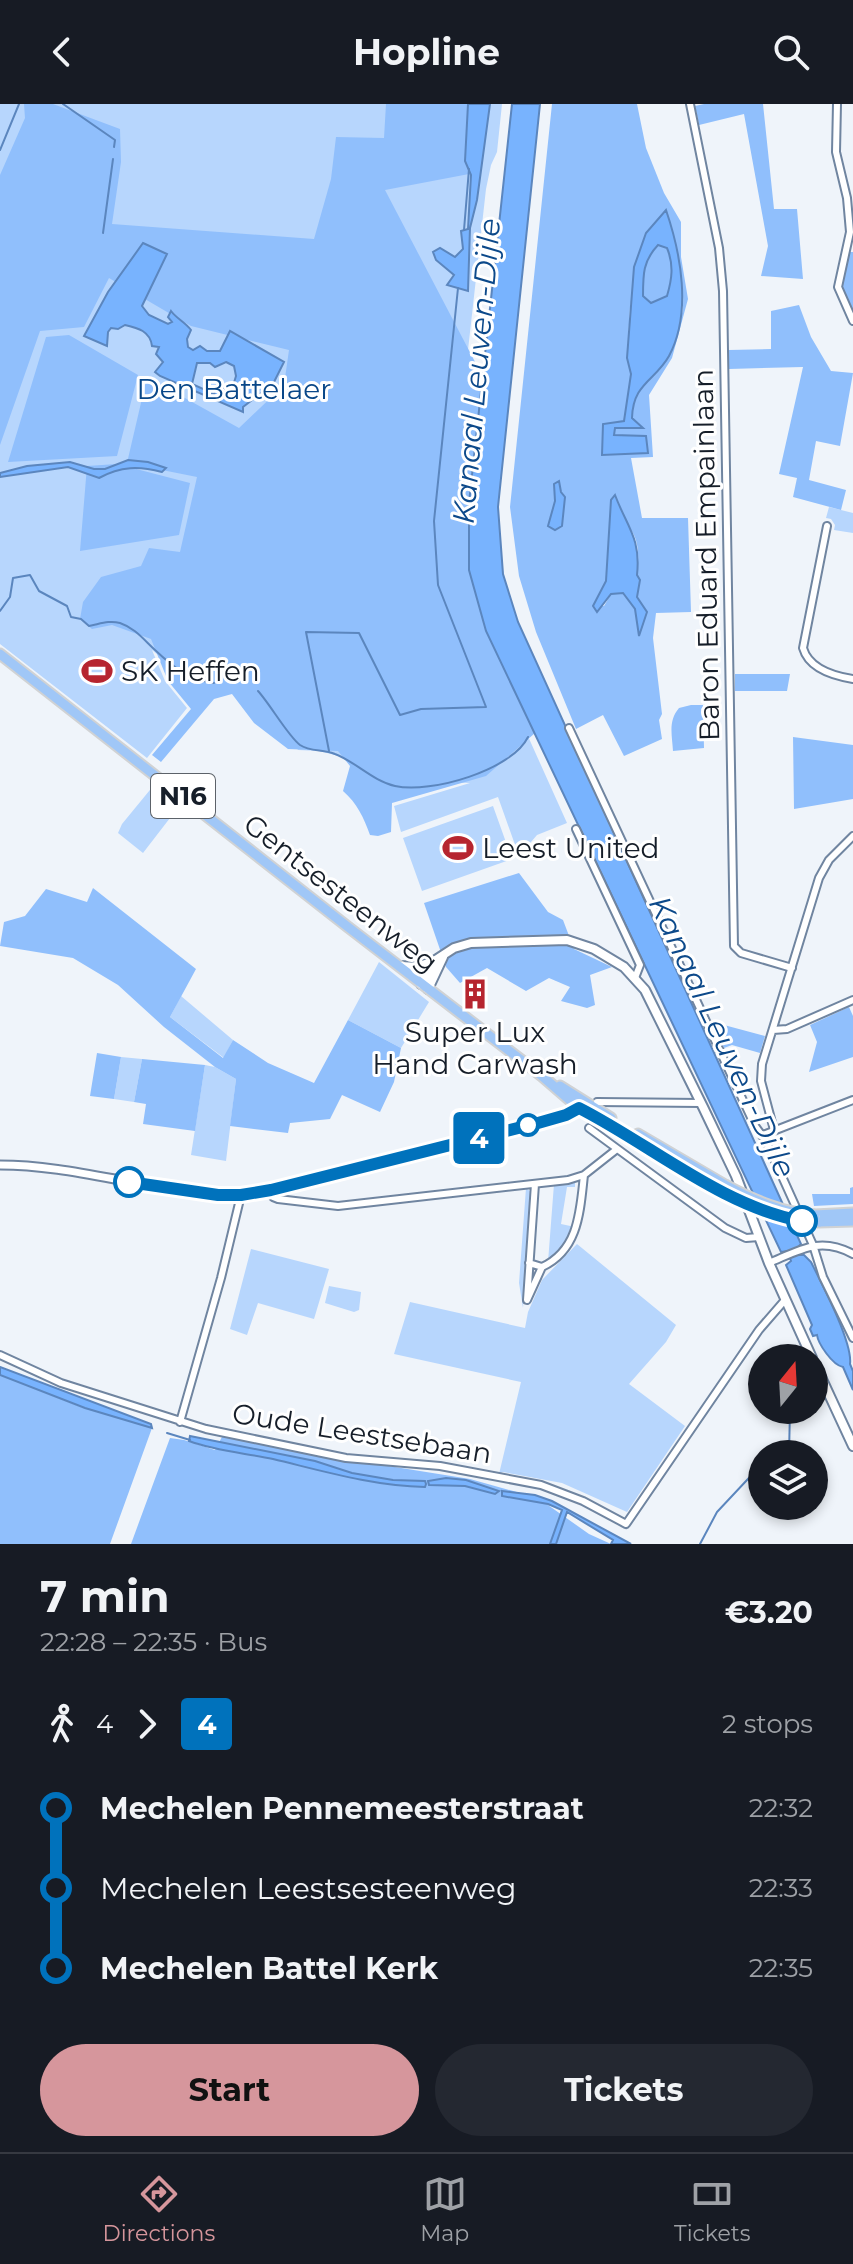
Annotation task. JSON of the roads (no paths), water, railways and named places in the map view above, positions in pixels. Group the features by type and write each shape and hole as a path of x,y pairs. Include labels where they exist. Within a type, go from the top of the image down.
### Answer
{"main road":[{"name":"Gentsesteenweg","path":"0,654 425,987 582,1105 730,1195 780,1216 853,1221"},
{"path":"398,966 418,967 454,948 471,943 567,940 605,954 635,978 645,990 736,1176 769,1263 806,1344"},
{"path":"425,987 444,955"},
{"path":"425,987 434,961"},
{"name":"Gentsesteenweg","path":"582,1105 754,1199 817,1218 853,1213"},
{"path":"828,1392 853,1446"}],"street":[{"name":"Baron Eduard Empainlaan","path":"690,104 719,248 723,291 734,946 741,953 792,968"},
{"path":"837,104 836,152 850,213 850,232 838,287 853,321"},
{"path":"827,526 803,648 806,657 825,671 853,679"},
{"path":"569,728 755,1126 763,1135 823,1277 853,1338"},
{"path":"576,829 640,965 635,978"},
{"path":"774,1130 761,1072 823,868 853,836"},
{"path":"773,1030 787,1029 853,1000"},
{"path":"763,1135 853,1100"},
{"path":"597,1102 701,1103"},
{"path":"0,1165 28,1165 184,1190 241,1195 538,1123 566,1115 582,1105"},
{"path":"589,1128 725,1228 746,1238 759,1237"},
{"path":"271,1190 273,1197 278,1199 338,1206 535,1184 584,1175 617,1149"},
{"path":"535,1184 527,1300 542,1267 557,1260 578,1226 584,1175"},
{"path":"180,1422 241,1195"},
{"path":"769,1263 810,1246 829,1245 853,1254"},
{"path":"529,1263 542,1267"},
{"name":"Oude Leestsebaan","path":"0,1355 61,1383 180,1422 326,1454 440,1466 541,1485 583,1501 626,1524 759,1330 785,1300"}],"waterway":[{"path":"0,150 19,104"},
{"path":"63,104 115,140 114,147"},
{"path":"103,233 113,159"},
{"name":"Kanaal Leuven-Dijle","path":"464,230 469,169"},
{"name":"Kanaal Leuven-Dijle","path":"329,751 306,632 359,633 400,715 421,709 486,707 438,585 434,521 458,288"},
{"path":"0,611 10,597 13,578 30,575 39,591 67,606 71,617 81,619 89,626 112,622 125,625 182,671 214,683"},
{"path":"258,691 300,745 335,754 395,786 429,786 469,777 506,760 528,737"},
{"path":"789,1440 790,1424"},
{"path":"167,1433 190,1440"},
{"path":"700,1544 717,1512 748,1479"}],"place":[{"name":"SK Heffen","path":"97,671"},
{"name":"Leest United","path":"458,848"},
{"name":"Super Lux Hand Carwash","path":"475,994"}],"park label":[{"name":"Den Battelaer","path":"234,389"}]}
